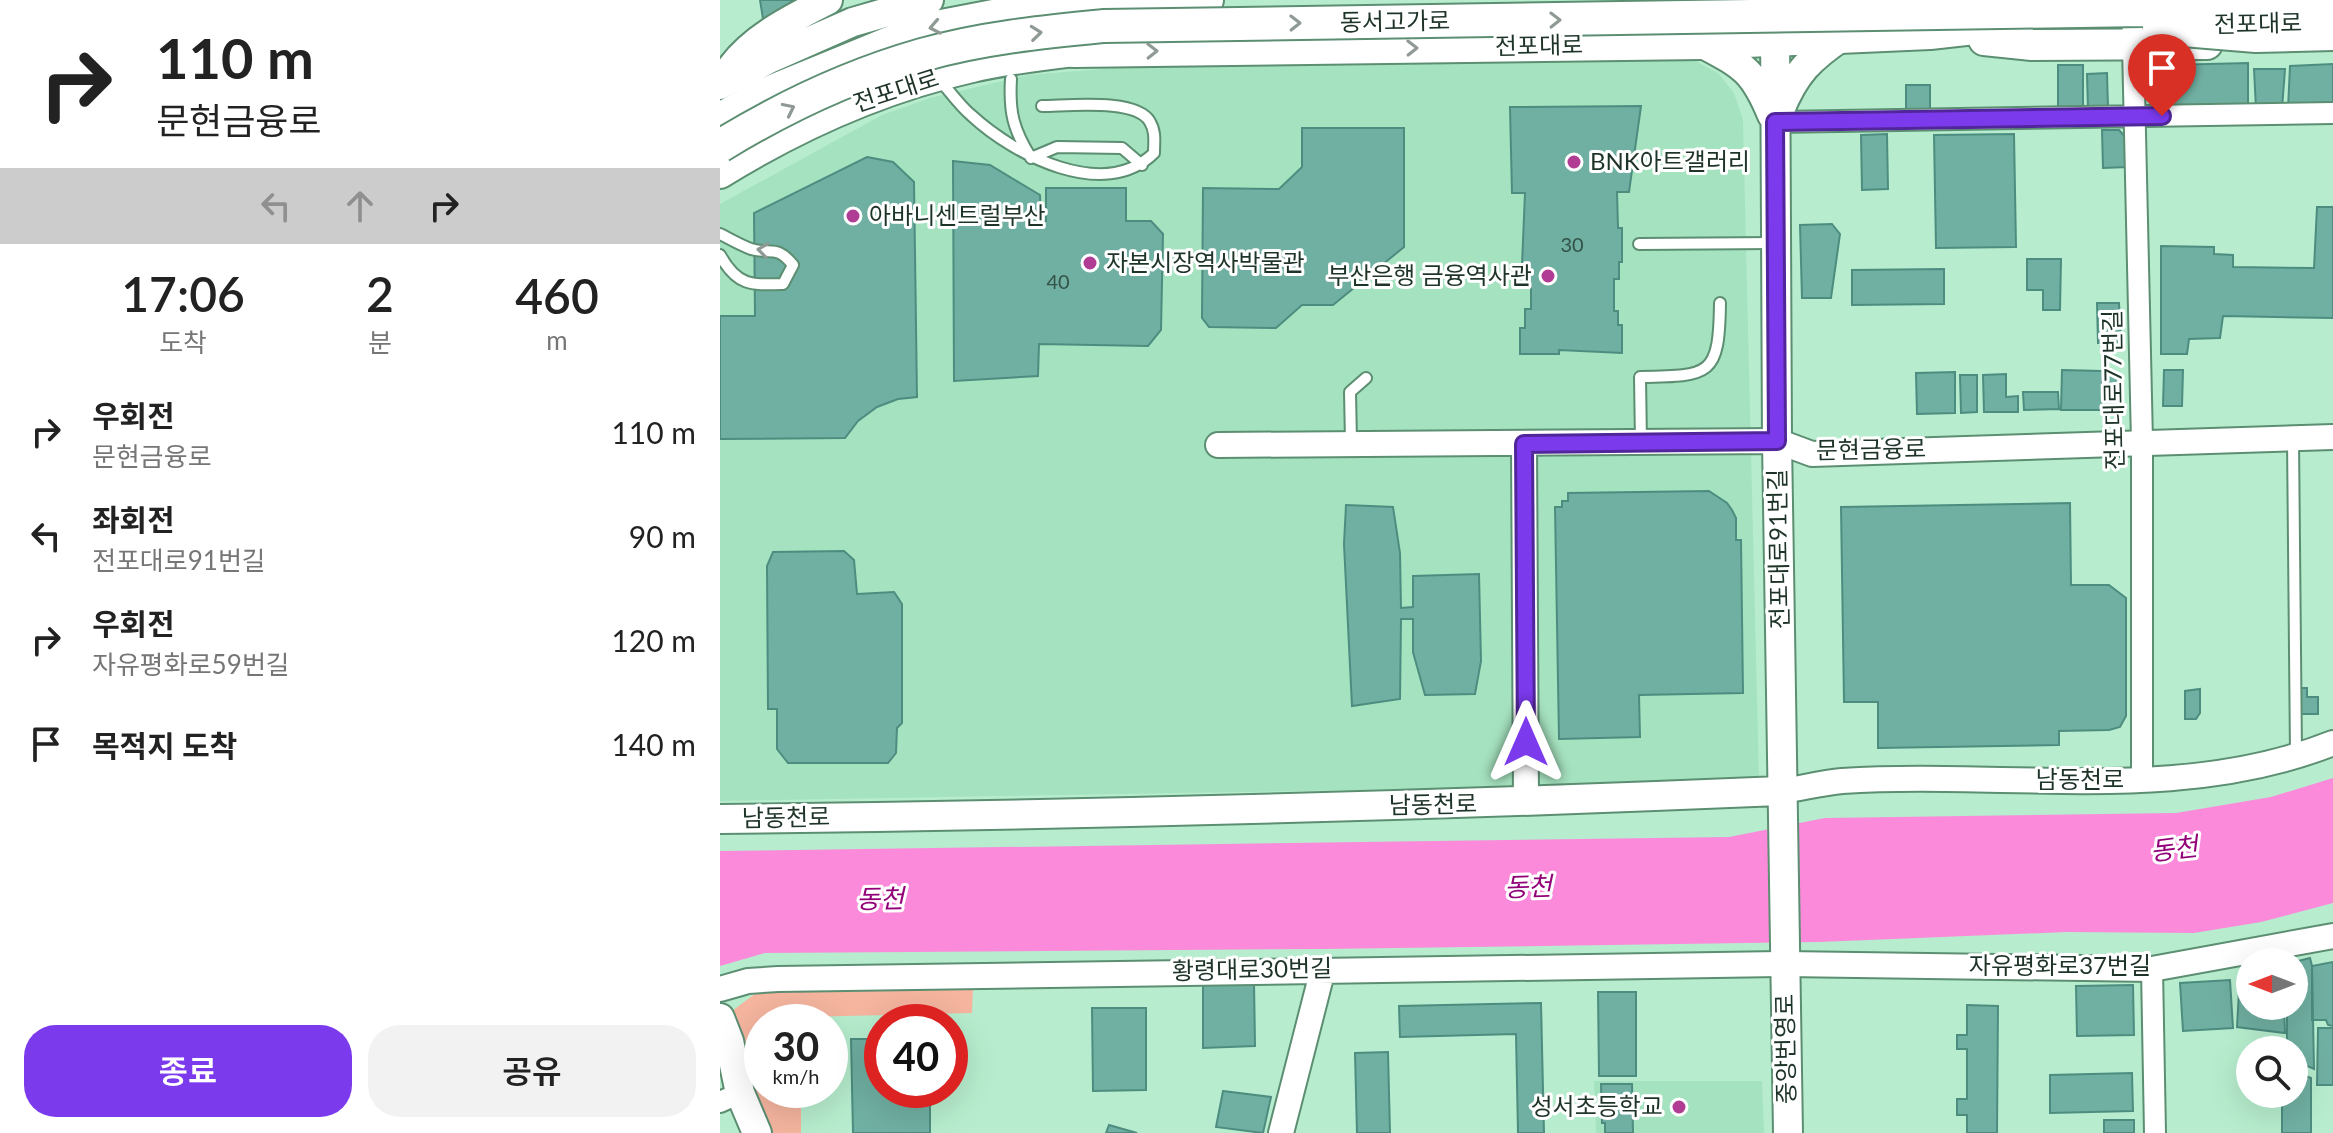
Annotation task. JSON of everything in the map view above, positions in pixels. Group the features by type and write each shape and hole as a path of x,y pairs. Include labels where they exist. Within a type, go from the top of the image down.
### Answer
{"highway":[{"path":"720,119 777,89 921,30 1035,8 1110,2 1207,0"},
{"name":"동서고가로","path":"720,146 743,131 834,87 922,55 1016,35 1104,26 2333,7"},
{"path":"1985,14 2256,36 2333,34"}],"main road":[{"path":"720,84 736,61 761,39 828,0"},
{"path":"720,84 853,22 929,0"},
{"path":"1611,45 1647,19 1647,0"},
{"name":"전포대로91번길","path":"1775,0 1777,441 1785,964"},
{"name":"전포대로","path":"720,174 837,111 937,77 1010,60 1074,52 1703,44 1930,34 2019,24 2333,23"},
{"path":"2132,24 2333,43"},
{"path":"1775,122 1790,84 1812,57 1843,36"},
{"path":"1703,44 1739,63 1761,88 1775,122"},
{"name":"남동천로","path":"720,819 1526,802 1782,801"},
{"name":"중앙번영로","path":"1785,964 1788,1133"},
{"path":"720,1018 729,1041 730,1097"},
{"path":"720,1066 730,1097 757,1133"}],"street":[{"name":"전포대로77번길","path":"2132,24 2142,442 2142,779"},
{"path":"1775,122 2333,113"},
{"name":"문현금융로","path":"1218,445 1777,441 1812,454 2333,437"},
{"path":"1524,444 1526,802"},
{"name":"남동천로","path":"1782,801 1841,781 2142,779 2223,773 2296,757 2333,743"},
{"name":"자유평화로37번길","path":"1785,964 2152,969 2333,936"},
{"name":"황령대로30번길","path":"720,989 748,981 778,979 1785,964"},
{"path":"1281,1133 1323,969"},
{"path":"2152,969 2155,1133"}],"lane":[{"path":"937,77 971,116 1031,158 1069,172 1119,173 1142,165 1154,153 1155,134 1149,120 1138,110 1121,106 1042,106"},
{"path":"1011,79 1009,106 1017,135 1031,158"},
{"path":"1031,158 1057,147 1122,148 1142,165"},
{"path":"720,234 754,250 768,249 783,253 793,265 783,284 754,285 743,282 726,266 720,255"},
{"path":"1639,244 1776,243"},
{"path":"1641,443 1640,377 1685,377 1699,372 1713,361 1719,342 1720,303"},
{"path":"1351,444 1350,392 1366,378"},
{"path":"2293,439 2296,757"}],"shaded area":[{"path":"1692,59 1718,73 1734,93 1743,120 1759,783 720,801 720,204 882,115 930,98 1028,75 1115,68"},
{"path":"973,988 972,1013 968,1013 968,1004 864,1004 864,1016 848,1016 848,1004 744,1004 744,1069 732,1011 756,993"},
{"name":"성서초등학교","path":"1594,1081 1762,1081 1764,1133 1596,1133"},
{"path":"762,1108 801,1108 801,1133 773,1133"}],"water":[{"name":"동천","path":"2333,778 2333,903 2261,922 2194,933 2067,932 1819,942 1322,949 765,953 720,966 720,851 1729,837 1825,818 2176,813 2271,797"}],"building":[{"path":"760,0 795,0 763,19"},
{"path":"2248,63 2248,107 2165,111 2153,100 2154,77 2167,65"},
{"path":"2333,64 2333,109 2288,109 2290,66"},
{"path":"2058,65 2083,65 2083,110 2058,110"},
{"path":"2254,69 2285,69 2282,109 2256,109"},
{"path":"2107,73 2108,108 2088,109 2087,74"},
{"path":"1906,85 1930,85 1930,115 1906,115"},
{"path":"1641,106 1629,192 1617,192 1618,228 1622,228 1622,262 1619,262 1619,279 1614,279 1614,311 1618,311 1618,325 1622,325 1622,353 1559,350 1559,354 1520,354 1520,328 1525,328 1525,309 1531,309 1531,283 1525,283 1525,265 1522,265 1525,193 1512,193 1510,107"},
{"path":"1302,128 1404,128 1404,247 1333,305 1302,305 1276,328 1209,327 1202,318 1203,188 1279,189 1302,167"},
{"path":"2102,130 2119,130 2128,140 2128,167 2103,168"},
{"path":"1887,134 1888,189 1862,190 1861,135"},
{"path":"2014,134 2016,247 1936,248 1934,135"},
{"path":"867,157 893,162 914,182 917,397 898,399 877,407 858,421 845,438 720,439 720,316 755,316 754,213"},
{"path":"953,161 990,165 1040,195 1041,221 1046,221 1046,188 1126,188 1126,221 1151,221 1163,234 1161,330 1148,346 1039,344 1038,376 954,381"},
{"path":"2317,207 2333,207 2333,318 2223,316 2220,338 2189,339 2187,354 2161,354 2161,246 2214,247 2214,254 2233,255 2233,267 2314,268"},
{"path":"1832,224 1840,234 1831,298 1802,298 1800,225"},
{"path":"2027,259 2061,259 2060,310 2043,310 2043,290 2027,290"},
{"path":"1944,269 1944,304 1852,305 1852,270"},
{"path":"2097,303 2119,303 2121,342 2098,343"},
{"path":"2062,370 2102,371 2102,410 2061,410"},
{"path":"2164,370 2183,370 2182,406 2163,406"},
{"path":"1955,372 1955,413 1917,414 1916,373"},
{"path":"2006,374 2006,397 2018,396 2018,412 1984,412 1983,375"},
{"path":"1960,375 1977,375 1977,412 1961,413"},
{"path":"2105,375 2120,375 2121,408 2106,409"},
{"path":"2023,392 2058,392 2059,409 2024,410"},
{"path":"1709,491 1732,510 1736,518 1736,540 1741,540 1743,693 1639,695 1640,737 1559,739 1555,507 1562,507 1562,501 1568,501 1568,493"},
{"path":"2070,503 2071,585 2109,585 2126,598 2126,716 2120,727 2059,731 2059,745 1878,748 1878,702 1844,702 1841,507"},
{"path":"1346,505 1393,507 1400,553 1401,608 1413,607 1413,576 1479,574 1481,661 1475,694 1425,695 1413,652 1413,619 1401,619 1400,699 1352,706 1344,544"},
{"path":"844,551 854,560 857,594 894,592 902,604 902,723 897,728 896,753 888,763 788,763 777,749 777,709 768,709 767,566 773,552"},
{"path":"2300,688 2307,688 2307,697 2318,697 2318,714 2300,714"},
{"path":"2200,689 2200,713 2196,719 2185,719 2185,691"},
{"path":"2308,958 2312,966 2314,1069 2308,1066 2308,1036 2287,1036 2287,1020 2308,1020"},
{"path":"2333,962 2333,1026 2328,1025 2326,1020 2312,1020 2312,966"},
{"path":"2230,980 2233,1028 2183,1031 2180,983"},
{"path":"1254,982 1255,1046 1203,1048 1203,983"},
{"path":"2133,985 2134,1035 2077,1036 2076,986"},
{"path":"1598,992 1636,992 1636,1076 1599,1076"},
{"path":"1541,1003 1544,1133 1518,1133 1516,1034 1400,1037 1399,1006"},
{"path":"1967,1005 1998,1006 1997,1133 1967,1133 1967,1115 1957,1115 1957,1099 1967,1099 1967,1049 1957,1049 1957,1035 1967,1035"},
{"path":"1092,1008 1146,1008 1146,1090 1093,1091"},
{"path":"2237,1020 2285,1020 2285,1033 2237,1027"},
{"path":"2318,1028 2333,1028 2333,1085 2317,1085"},
{"path":"851,1039 864,1039 864,1108 930,1108 930,1133 853,1133"},
{"path":"1388,1052 1390,1133 1357,1133 1355,1053"},
{"path":"2132,1073 2133,1111 2050,1113 2050,1075"},
{"path":"2308,1077 2311,1078 2311,1133 2282,1133 2282,1108 2308,1108"},
{"path":"1601,1084 1632,1084 1633,1133 1605,1133"},
{"path":"1223,1091 1271,1097 1263,1133 1216,1127"},
{"path":"2104,1120 2134,1120 2134,1133 2104,1133"},
{"path":"1109,1125 1137,1133 1106,1133"}],"place":[{"name":"BNK아트갤러리","path":"1574,162"},
{"name":"아바니센트럴부산","path":"853,216"},
{"name":"자본시장역사박물관","path":"1090,263"},
{"name":"부산은행 금융역사관","path":"1548,276"},
{"name":"성서초등학교","path":"1679,1107"}],"route":[{"path":"1526,742 1524,444 1777,441 1775,122 2162,116"}]}
